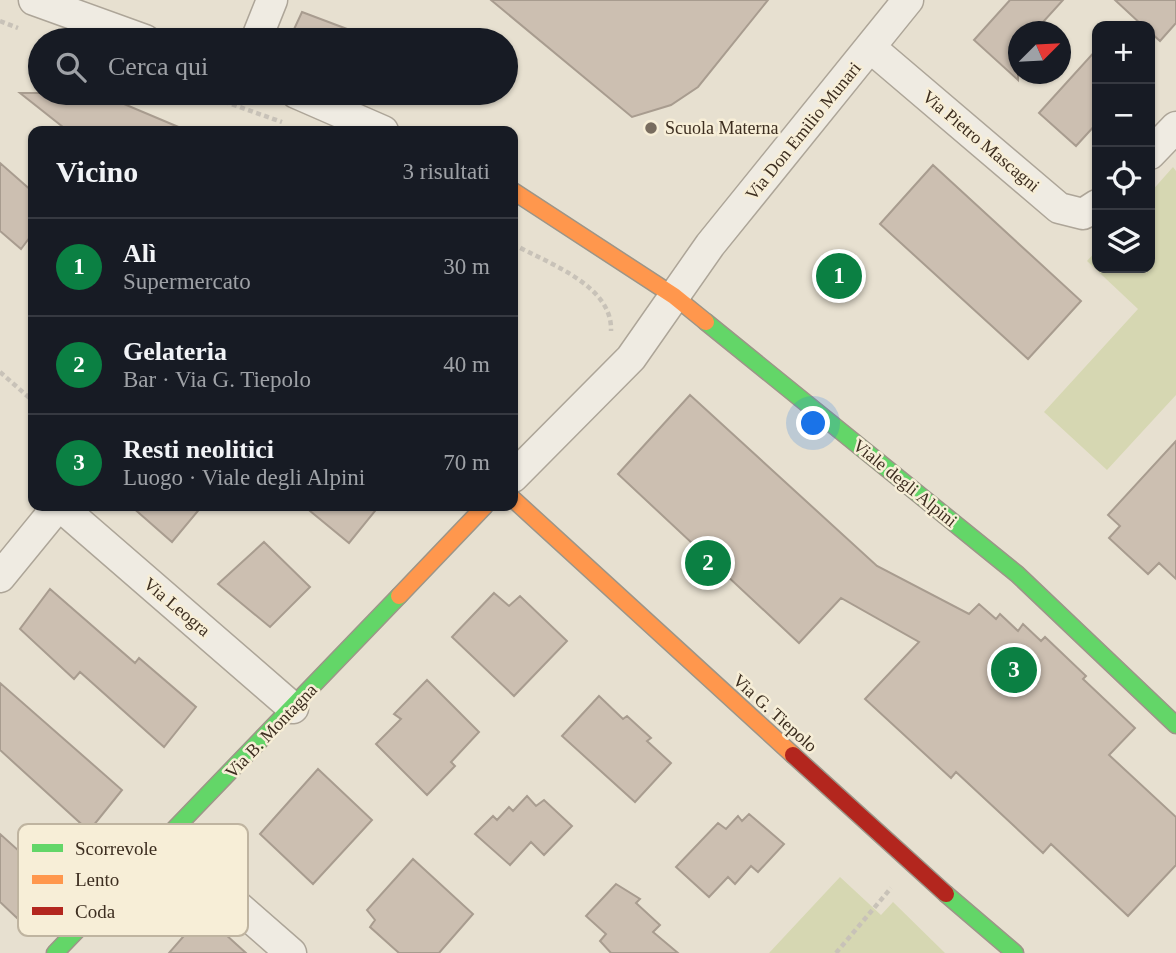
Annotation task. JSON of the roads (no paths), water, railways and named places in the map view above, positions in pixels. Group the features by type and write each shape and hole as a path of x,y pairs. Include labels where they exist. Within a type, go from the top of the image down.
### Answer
{"street":[{"path":"34,0 112,28"},
{"path":"261,28 272,0"},
{"name":"Via Don Emilio Munari","path":"674,296 710,244 908,0"},
{"name":"Via Pietro Mascagni","path":"871,48 1059,208 1083,214 1092,208"},
{"path":"323,105 372,126"},
{"path":"1155,149 1176,127"},
{"name":"Viale degli Alpini","path":"518,194 674,296 1017,575 1176,725"},
{"path":"518,472 631,358 674,296"},
{"name":"Via G. Tiepolo","path":"518,504 912,864 1015,953"},
{"path":"0,576 55,511"},
{"name":"Via Leogra","path":"65,511 293,708"},
{"name":"Via B. Montagna","path":"181,824 480,511"},
{"path":"248,915 291,953"},
{"name":"Via B. Montagna","path":"55,953 72,936"}],"place":[{"name":"Scuola Materna","path":"651,128"},
{"name":"Alì","path":"839,276"},
{"name":"Gelateria","path":"708,563"},
{"name":"Resti neolitici","path":"1014,670"}]}
